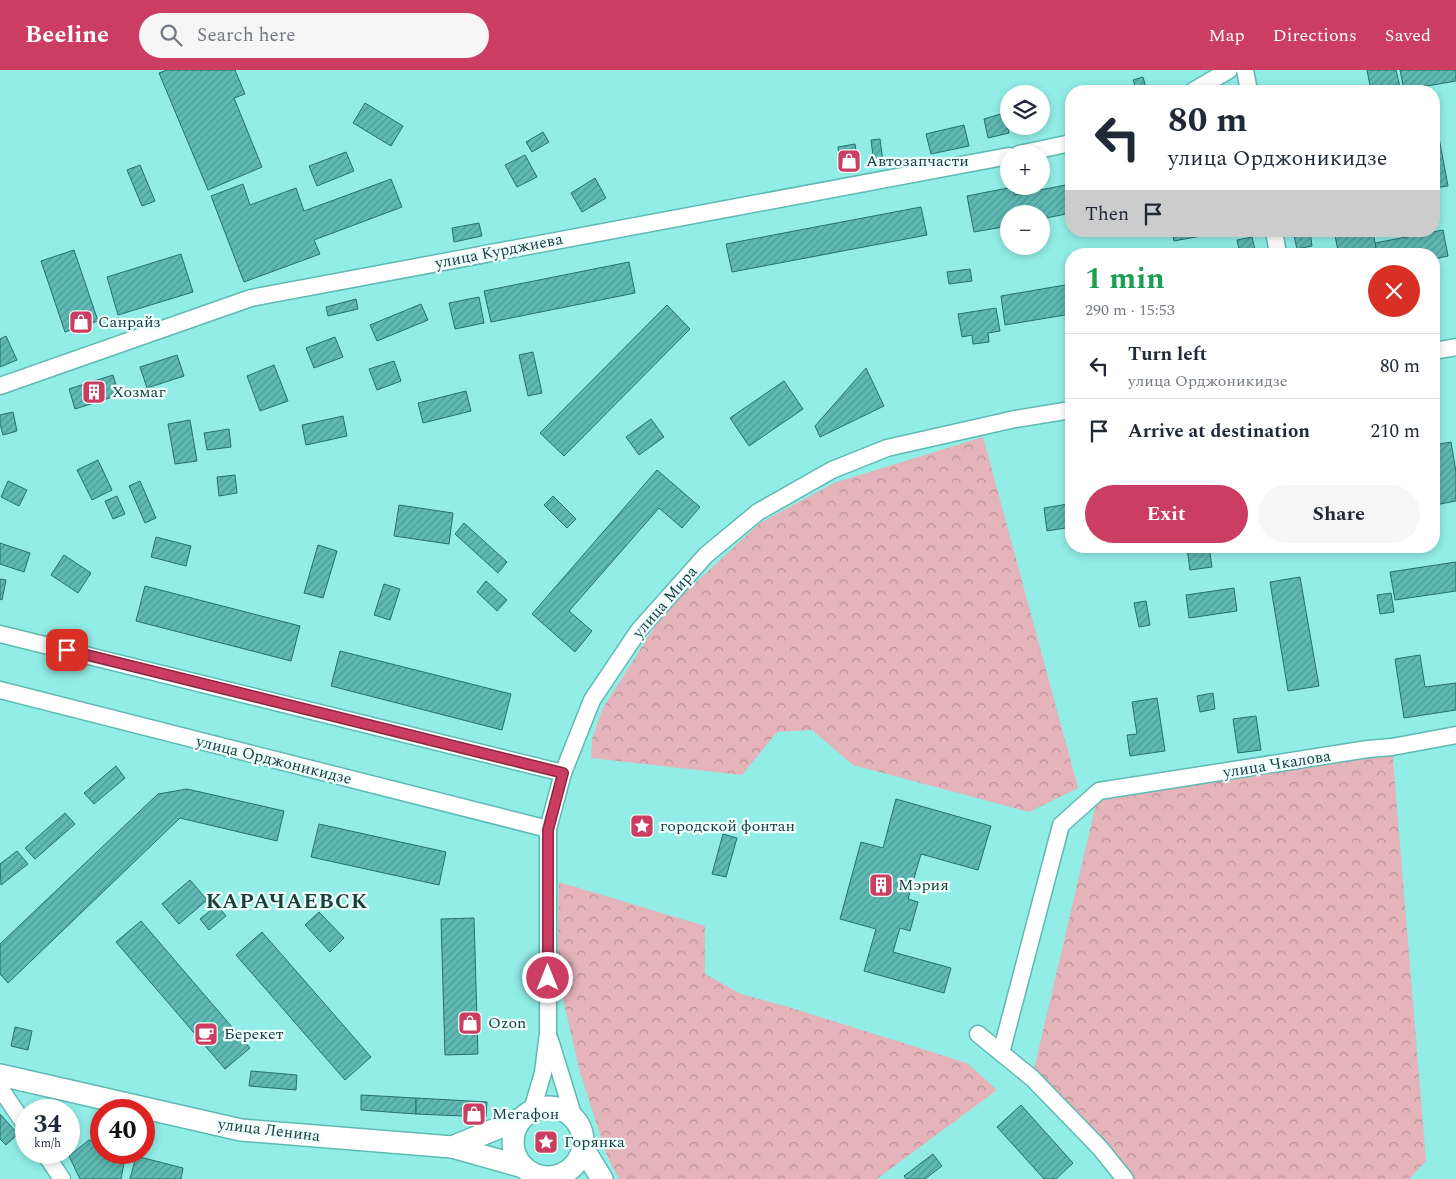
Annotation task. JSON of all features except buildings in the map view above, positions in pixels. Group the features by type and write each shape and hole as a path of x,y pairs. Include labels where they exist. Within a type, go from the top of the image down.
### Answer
{"main road":[{"name":"улица Ленина","path":"0,1075 241,1130 452,1147 523,1168"},
{"path":"544,1106 556,1107 565,1110 574,1118 581,1128 583,1148 579,1160 571,1170 560,1176 547,1178 523,1168 516,1157 512,1142 514,1130 526,1114 544,1106"},
{"name":"улица Ленина","path":"452,1147 526,1114"},
{"path":"583,1148 602,1179"}],"street":[{"path":"1204,85 1230,70"},
{"path":"1245,70 1248,85"},
{"path":"1050,147 1065,144"},
{"name":"улица Курджиева","path":"0,386 251,298 1000,158"},
{"path":"1440,350 1456,347"},
{"name":"улица Мира","path":"526,1114 544,1073 548,1033 548,830 563,773 592,700 639,630 706,555 758,512 832,470 887,448 1065,411"},
{"path":"0,634 563,773"},
{"name":"улица Орджоникидзе","path":"0,690 548,830"},
{"name":"улица Чкалова","path":"1001,1052 1061,825 1098,791 1456,735"},
{"name":"улица Мира","path":"548,1033 574,1118"},
{"path":"978,1034 1032,1078 1100,1148 1125,1179"},
{"path":"0,1088 15,1110"},
{"path":"52,1164 62,1179"}],"green space":[{"path":"983,437 1078,788 1029,812 853,765 812,730 777,732 742,775 591,758 592,739 603,708 664,612 760,523 834,483"},
{"path":"1392,747 1426,1161 1409,1179 1125,1179 1032,1078 1099,791"},
{"path":"559,882 705,926 705,974 741,994 967,1063 997,1090 877,1179 619,1179 607,1156 580,1072 557,973"}],"place":[{"name":"Автозапчасти","path":"849,161"},
{"name":"Санрайз","path":"81,322"},
{"name":"Хозмаг","path":"94,392"},
{"name":"городской фонтан","path":"642,826"},
{"name":"Мэрия","path":"881,885"},
{"name":"Ozon","path":"470,1023"},
{"name":"Берекет","path":"206,1034"},
{"name":"Мегафон","path":"474,1114"},
{"name":"Горянка","path":"546,1142"}],"district":[{"name":"КАРАЧАЕВСК","path":"287,902"}],"route":[{"path":"67,650 563,773 548,830 548,978"}]}
